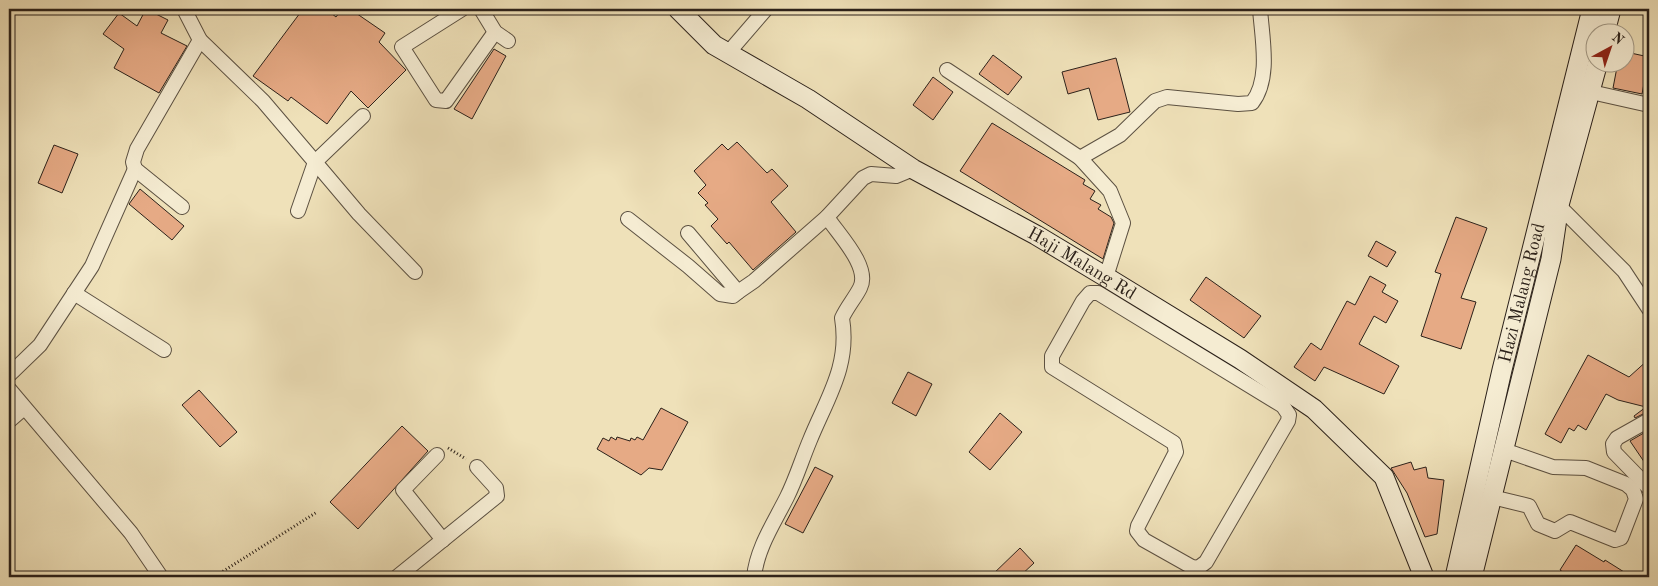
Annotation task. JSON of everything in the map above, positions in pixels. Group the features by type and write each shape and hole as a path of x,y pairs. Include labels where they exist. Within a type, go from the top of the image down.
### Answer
{"main road":[{"name":"Haji Malang Rd","path":"678,9 714,45 808,99 914,169 1106,277 1240,359 1314,409 1384,477 1424,577"},
{"name":"Hazi Malang Road","path":"1472,577 1550,259 1552,200 1572,96 1592,9"},
{"path":"1608,22 1611,9"},
{"name":"Hazi Malang Road","path":"1455,577 1519,300 1552,200 1592,92 1596,72"},
{"path":"1519,300 1539,306"}],"street":[{"path":"184,9 200,40 263,101 360,214 415,272"},
{"path":"462,9 402,46 436,100 446,101 494,32"},
{"path":"481,9 494,32 508,41"},
{"path":"728,53 766,9"},
{"path":"1080,158 1120,134 1155,102 1167,97 1238,104 1252,103 1259,94 1263,65 1260,9"},
{"path":"182,207 135,169 133,162 137,149 200,40"},
{"path":"947,70 1080,158 1110,191 1123,223 1106,277"},
{"path":"1592,92 1649,106"},
{"path":"298,211 315,162 363,116"},
{"path":"9,375 40,345 92,266 135,169"},
{"path":"628,219 674,254 720,294 733,296 754,281 827,217 862,178 871,174 896,176 914,169"},
{"path":"1552,200 1624,272 1649,309"},
{"path":"754,577 756,560 789,494 810,440 840,373 845,333 842,318 861,286 863,274 859,262 827,217"},
{"path":"688,233 738,292"},
{"path":"74,293 164,350"},
{"path":"1090,293 1098,293 1284,406 1288,411 1288,421 1206,562 1189,572 1144,540 1137,531 1176,452 1174,443 1052,366 1052,356 1082,302 1090,293"},
{"path":"9,389 131,533 161,577"},
{"path":"9,421 24,408"},
{"path":"1649,420 1617,438 1613,444 1614,452 1649,487"},
{"path":"1492,497 1529,506 1538,524 1555,531 1570,522 1615,540 1621,538 1624,534 1636,499 1633,490 1626,484 1586,468 1553,467 1504,450"},
{"path":"437,455 403,490 443,540"},
{"path":"397,577 497,496 496,488 476,467"}],"path":[{"path":"437,455 441,450 452,448 476,467"},
{"path":"214,577 317,512"}],"building":[{"path":"146,9 168,20 161,33 187,46 159,93 114,68 124,49 103,34 119,13 137,26"},
{"path":"303,9 326,9 336,17 342,9 350,9 385,33 379,42 406,70 368,108 351,91 327,124 291,97 288,101 253,76"},
{"path":"494,49 506,56 472,119 454,109"},
{"path":"1636,54 1649,57 1642,94 1613,88 1616,72 1636,72"},
{"path":"993,55 1022,77 1008,95 979,74"},
{"path":"1116,58 1130,112 1098,120 1089,88 1068,94 1062,72"},
{"path":"933,77 953,92 933,120 913,105"},
{"path":"992,123 1085,180 1083,184 1095,191 1090,199 1101,205 1098,209 1111,217 1114,223 1103,259 960,171"},
{"path":"737,142 767,173 772,169 788,186 771,202 796,232 753,270 729,242 727,244 711,226 718,219 705,205 708,203 698,193 706,185 694,171 722,144 728,150"},
{"path":"54,145 78,154 62,193 38,183"},
{"path":"140,189 184,226 172,240 129,204"},
{"path":"1456,217 1487,228 1461,298 1476,302 1461,349 1421,336 1441,274 1435,272"},
{"path":"1376,241 1396,252 1387,267 1368,256"},
{"path":"1370,276 1386,285 1382,292 1398,301 1386,323 1374,316 1359,344 1399,366 1384,394 1324,367 1315,381 1294,367 1311,343 1321,350 1347,301 1355,305"},
{"path":"1206,277 1261,316 1244,338 1190,300"},
{"path":"1588,355 1629,377 1649,359 1649,411 1635,418 1634,416 1646,407 1618,400 1606,394 1586,430 1578,425 1574,431 1569,428 1561,443 1545,434"},
{"path":"908,372 932,384 916,416 892,403"},
{"path":"199,390 237,432 220,447 182,405"},
{"path":"661,408 688,422 662,470 649,468 641,475 597,449 603,438 609,441 611,437 616,440 617,437 630,441 631,438 635,440 637,437 643,440"},
{"path":"1000,413 1022,432 990,470 969,452"},
{"path":"402,426 428,451 358,529 330,502"},
{"path":"1649,430 1649,469 1630,441"},
{"path":"1411,462 1414,470 1426,467 1428,478 1444,480 1437,534 1425,537 1407,493 1391,468"},
{"path":"815,467 833,476 803,533 785,524"},
{"path":"1576,545 1632,577 1570,577 1560,570"},
{"path":"1020,548 1034,563 1019,577 990,577"}]}
